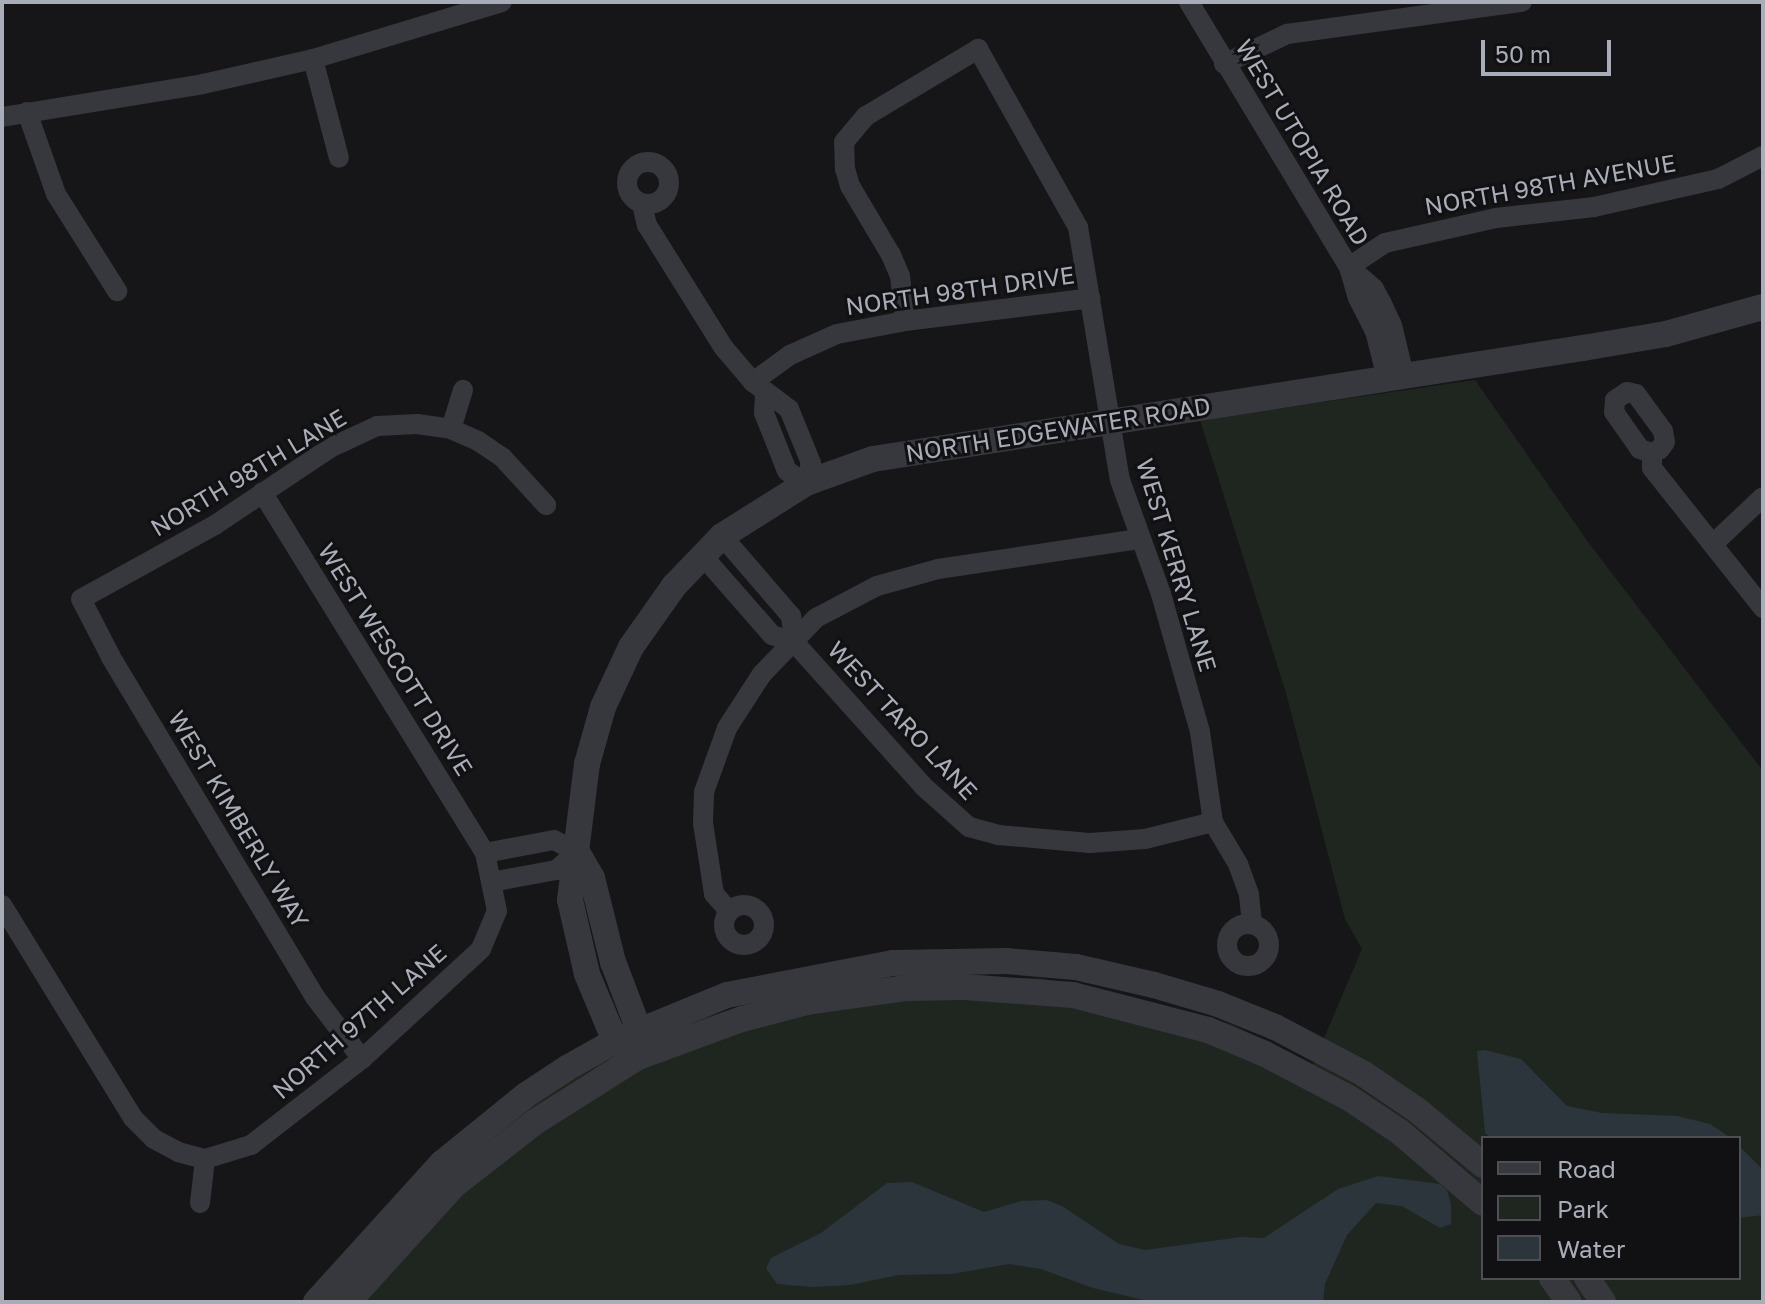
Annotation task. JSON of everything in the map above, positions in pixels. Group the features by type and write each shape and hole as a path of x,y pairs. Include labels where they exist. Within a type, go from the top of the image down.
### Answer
{"street":[{"path":"2,117 203,84 313,59 502,2"},
{"name":"WEST UTOPIA ROAD","path":"1189,2 1349,267 1358,298 1396,377"},
{"path":"1224,64 1287,34 1424,10 1522,2"},
{"name":"WEST KERRY LANE","path":"905,321 900,276 850,186 845,169 844,142 854,126 866,116 978,49 1078,227 1120,480 1161,594 1200,732 1213,822 1238,864 1249,895 1252,924"},
{"path":"313,59 339,158"},
{"path":"27,112 56,194 117,291"},
{"name":"NORTH 98TH AVENUE","path":"1349,267 1385,243 1496,218 1594,207 1702,183 1718,179 1763,156"},
{"path":"642,204 647,225 724,348 759,388 789,409 803,437 811,463 806,483"},
{"name":"NORTH 98TH DRIVE","path":"759,388 790,355 837,334 905,321 1091,298"},
{"name":"NORTH EDGEWATER ROAD","path":"577,852 587,764 603,707 631,647 674,586 722,536 806,483 873,459 1666,334 1763,307"},
{"path":"451,429 463,390"},
{"name":"NORTH 98TH LANE","path":"81,599 215,525 330,448 377,426 417,424 451,429 503,458 546,505"},
{"path":"1652,453 1652,468 1763,608"},
{"name":"WEST WESCOTT DRIVE","path":"262,492 485,853"},
{"path":"1714,543 1763,497"},
{"name":"WEST TARO LANE","path":"722,536 791,616 794,642"},
{"path":"729,911 714,894 703,823 704,792 727,728 762,674 816,618 877,586 938,569 1139,539"},
{"name":"WEST TARO LANE","path":"702,555 772,635 794,642 923,786 969,827 998,835 1090,843 1145,839 1213,822"},
{"name":"WEST KIMBERLY WAY","path":"81,599 119,670 315,997 362,1059"},
{"path":"485,853 554,840 577,852 592,878 627,1035 638,1057"},
{"path":"491,882 556,870 577,852"},
{"name":"NORTH 97TH LANE","path":"205,1159 251,1145 362,1059 481,949 497,911 485,853"},
{"path":"2,905 133,1118 154,1139 178,1152 205,1159 200,1203"},
{"path":"316,1302 442,1163 526,1095 627,1035 727,995 893,963 991,961 1076,967 1205,1000 1284,1032 1374,1081 1417,1110 1481,1163"},
{"path":"348,1302 453,1186 535,1122 638,1057 742,1019 863,992 964,987 1073,995 1163,1017 1263,1053 1349,1098 1400,1132 1481,1201"},
{"path":"1553,1280 1569,1302"},
{"path":"1588,1280 1603,1302"}],"green space":[{"path":"1475,380 1588,542 1763,771 1763,1302 329,1302 483,1146 539,1100 632,1043 899,981 1040,978 1125,995 1231,1024 1313,1064 1362,949 1345,919 1286,693 1200,420"}],"water":[{"path":"1485,1050 1521,1059 1567,1106 1602,1113 1677,1116 1710,1124 1728,1136 1489,1136 1485,1133 1477,1051"},
{"path":"1741,1148 1763,1170 1763,1215 1741,1218"},
{"path":"1378,1176 1440,1184 1447,1190 1451,1204 1451,1224 1440,1228 1402,1206 1376,1203 1347,1235 1325,1284 1323,1302 1152,1302 1093,1288 1041,1269 1009,1264 952,1274 899,1275 850,1285 814,1287 777,1284 766,1268 771,1258 821,1233 887,1183 912,1182 984,1212 1021,1201 1047,1200 1062,1206 1119,1244 1145,1250 1241,1237 1264,1238 1338,1189"}]}
